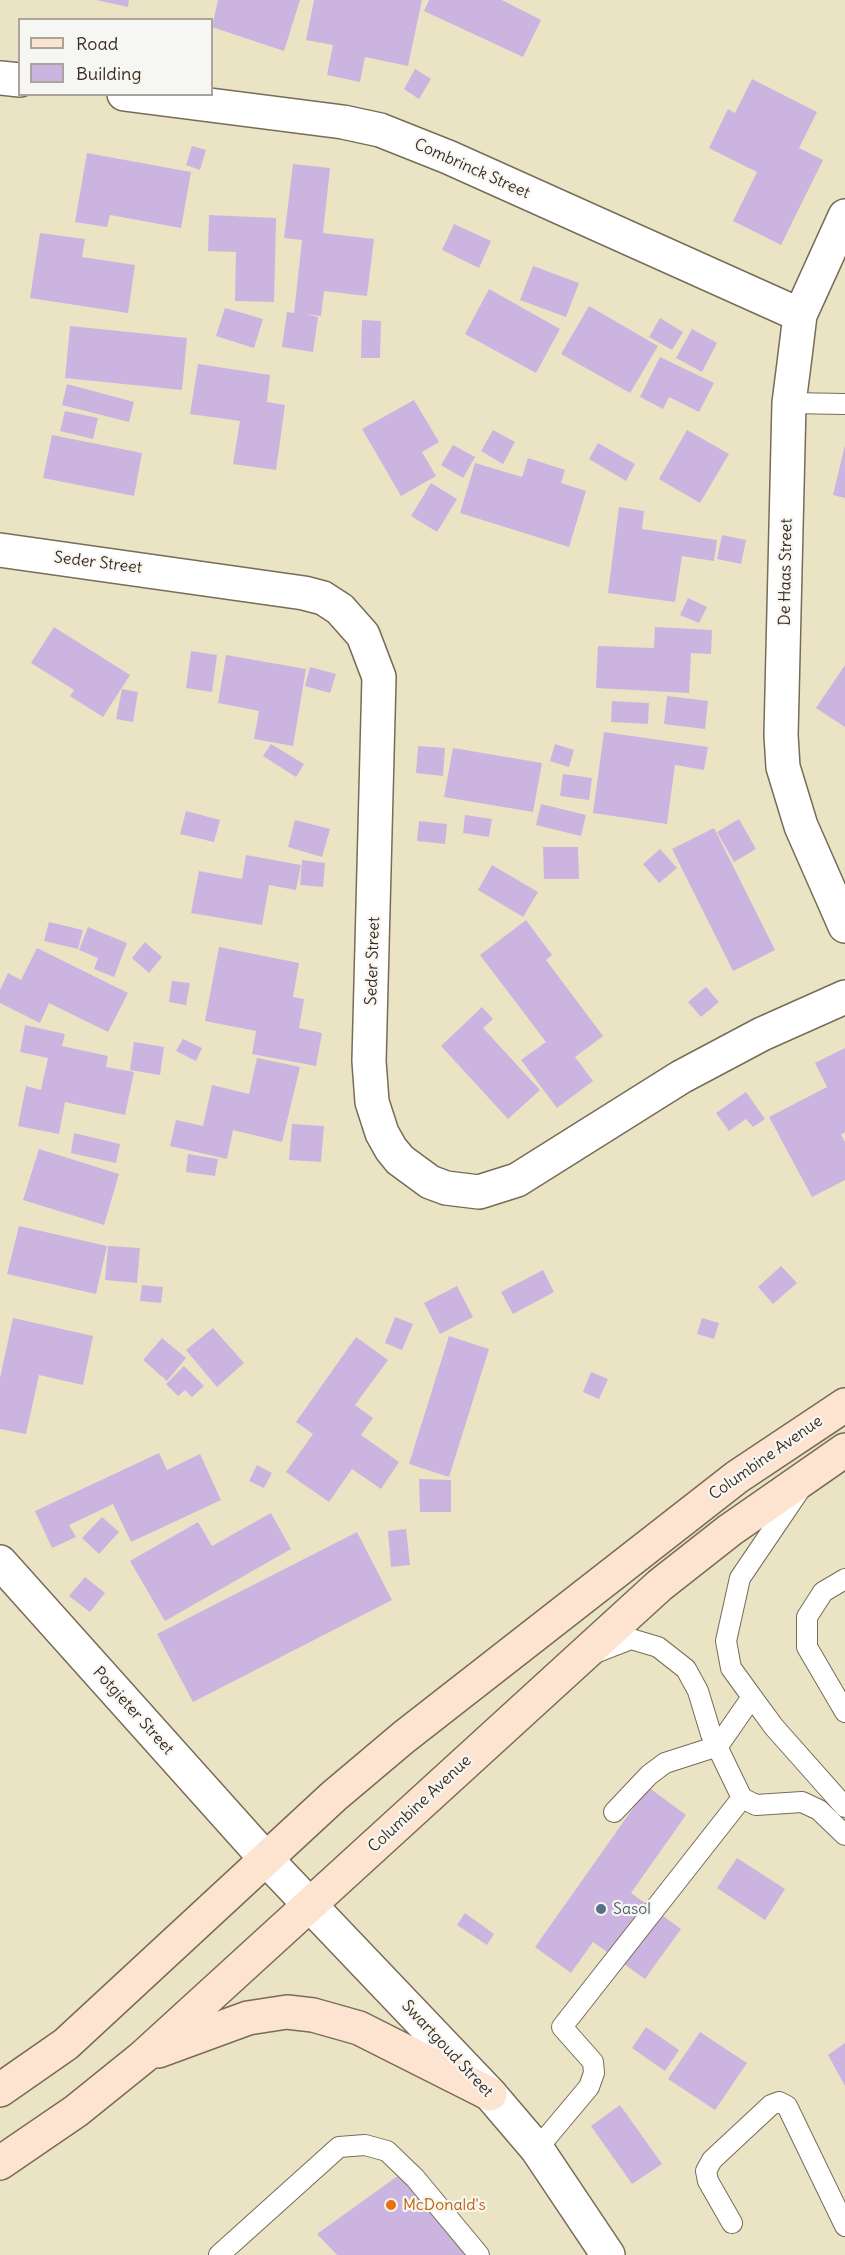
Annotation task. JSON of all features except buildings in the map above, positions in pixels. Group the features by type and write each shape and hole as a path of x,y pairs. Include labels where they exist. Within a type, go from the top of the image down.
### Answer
{"main road":[{"name":"Columbine Avenue","path":"0,2090 66,2044 334,1796 405,1737 628,1560 737,1477 845,1405"},
{"name":"Columbine Avenue","path":"0,2163 75,2111 142,2057 311,1905 575,1660 660,1585 722,1537 845,1450"},
{"path":"142,2057 248,2018 287,2012 313,2015 359,2028 489,2094"}],"street":[{"path":"0,78 18,80"},
{"name":"Combrinck Street","path":"140,96 343,122 380,129 448,157 800,315"},
{"name":"De Haas Street","path":"845,216 800,315 789,403 781,735 783,767 801,826 845,926"},
{"name":"Seder Street","path":"0,550 303,593 322,598 340,609 363,635 379,677 369,1061 372,1102 382,1133 391,1149 400,1160 430,1182 446,1188 479,1192 517,1180 681,1077 762,1034 845,997"},
{"name":"Potgieter Street","path":"0,1562 266,1858"},
{"name":"Swartgoud Street","path":"266,1858 489,2094 537,2150 608,2255"}],"lane":[{"path":"789,403 845,404"},
{"path":"810,1474 740,1578 729,1619 726,1641 731,1668 774,1727 845,1807"},
{"path":"845,1579 823,1592 807,1617 807,1647 845,1713"},
{"path":"575,1660 631,1640 658,1647 686,1669 698,1691 711,1734 742,1798 756,1805 802,1802 819,1810 845,1835"},
{"path":"614,1812 665,1763 717,1746 752,1697"},
{"path":"537,2150 590,2087 594,2073 593,2062 562,2027 742,1798"},
{"path":"732,2223 708,2181 706,2171 711,2160 771,2105 779,2102 787,2106 845,2226"},
{"path":"219,2255 339,2147 365,2145 387,2151 415,2178 480,2255"}],"place":[{"name":"Sasol","path":"601,1909"},
{"name":"McDonald's","path":"391,2205"}]}
